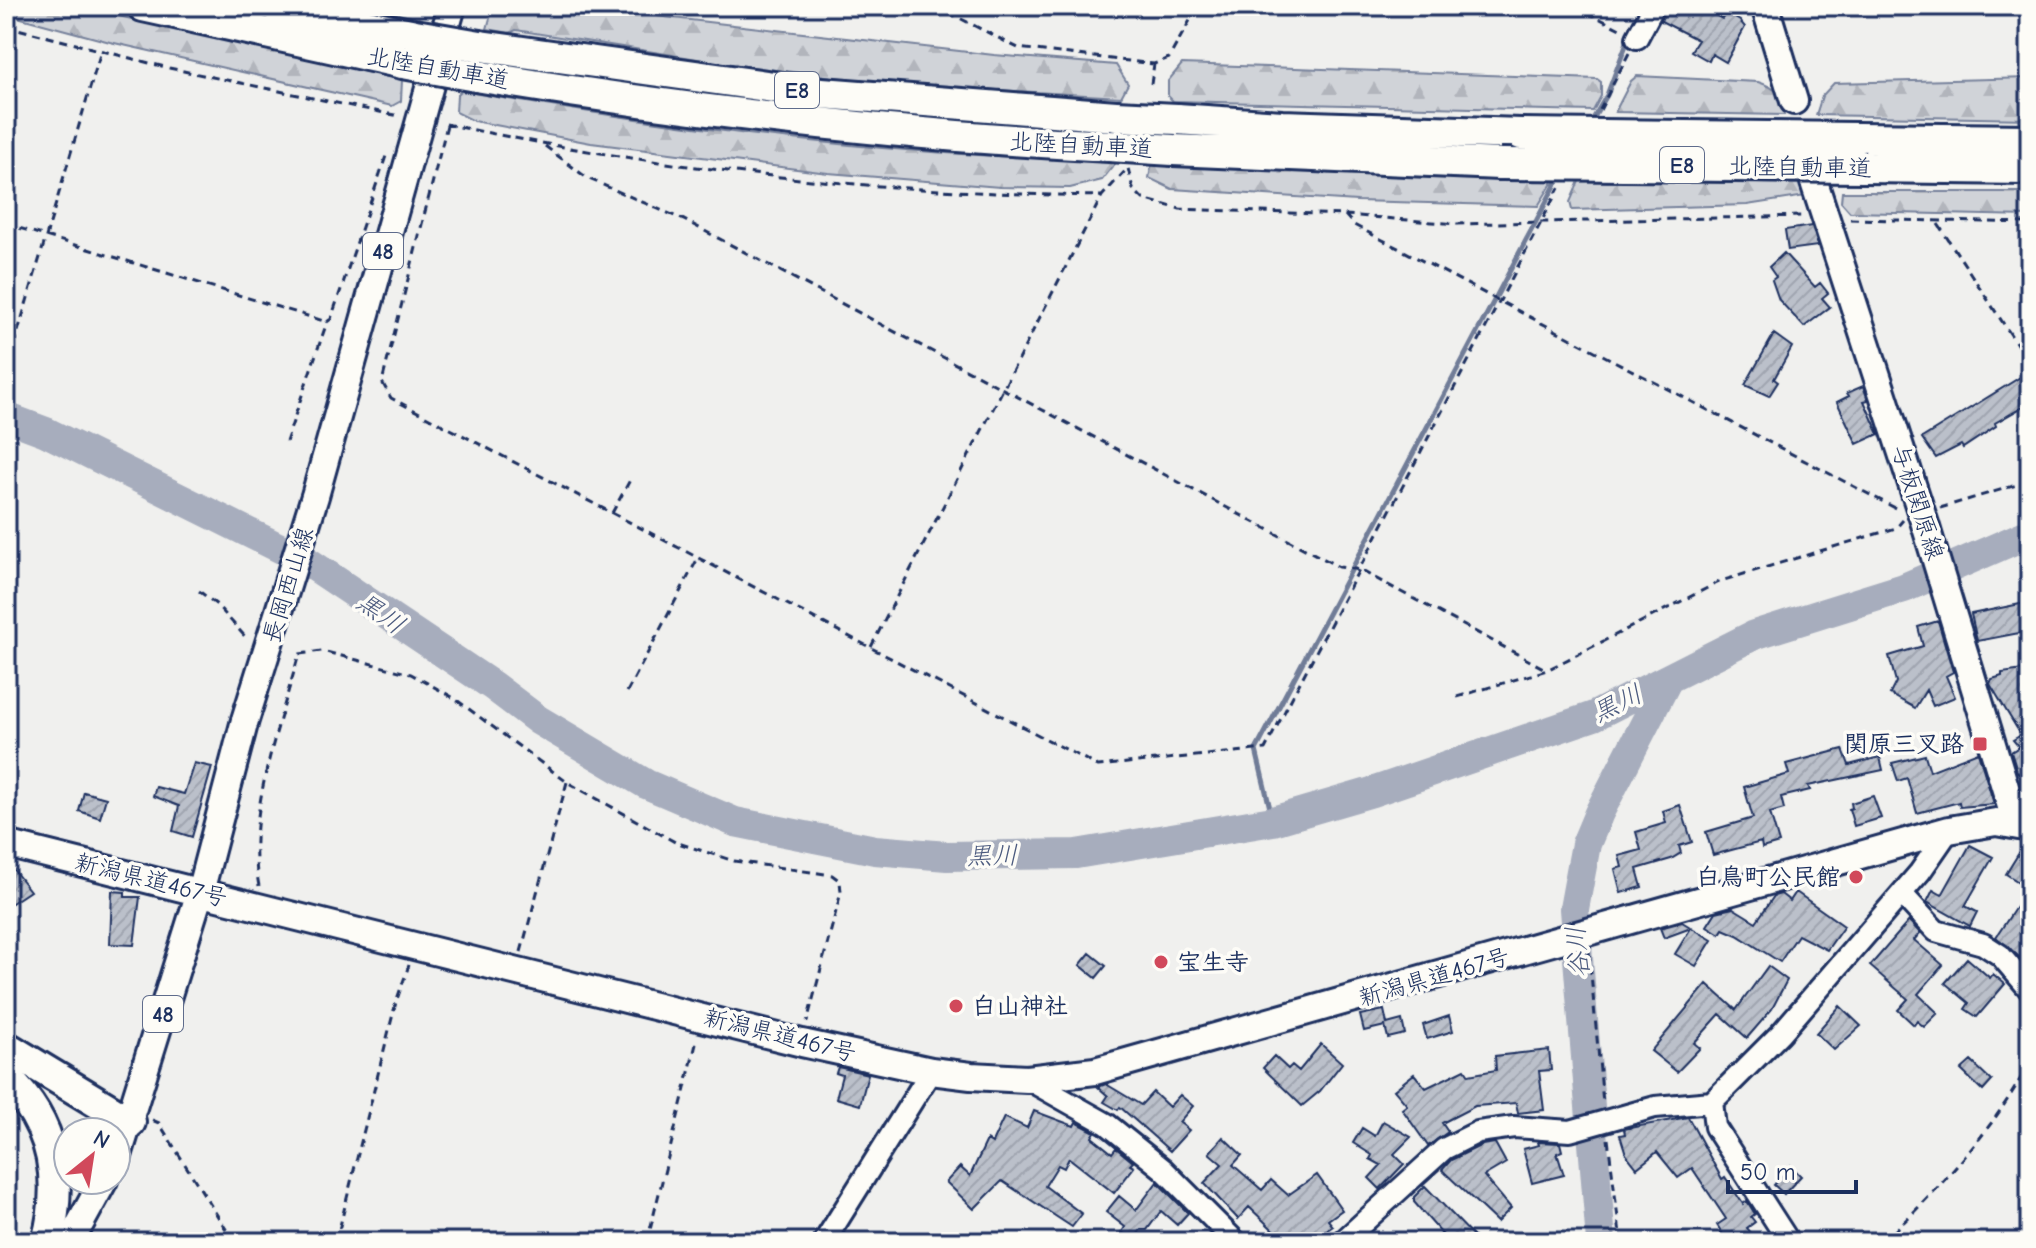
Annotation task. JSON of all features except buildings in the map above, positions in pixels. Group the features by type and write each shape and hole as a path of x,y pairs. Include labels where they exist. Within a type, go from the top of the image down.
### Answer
{"highway":[{"name":"北陸自動車道","path":"143,6 403,63 700,112 983,139 1500,164 1861,153 2030,140"},
{"name":"北陸自動車道","path":"277,6 480,46 809,92 1282,126 1521,134 1861,153 2030,169"},
{"path":"6,1047 105,1116"},
{"path":"6,1078 43,1124 55,1164 57,1196 47,1242"}],"main road":[{"name":"長岡西山線","path":"131,1116 200,892 245,720 315,496 410,117 452,6"},
{"path":"1765,6 1794,101"},
{"name":"与板関原線","path":"1814,182 2023,826"},
{"name":"新潟県道467号","path":"6,844 802,1043 931,1071 1027,1079 1095,1071 1949,830 1996,822 2023,826"},
{"path":"70,1242 97,1196"},
{"path":"84,1242 100,1196"}],"street":[{"path":"1637,38 1654,6"},
{"path":"1342,1242 1444,1149 1461,1138 1488,1129 1514,1127 1570,1131 1655,1107 1712,1102 1781,1033 1902,894 1949,830"},
{"path":"1902,894 1936,931 1983,944 2000,955 2030,990"},
{"path":"824,1242 931,1071"},
{"path":"1027,1079 1107,1124 1163,1169 1236,1242"},
{"path":"1712,1102 1715,1127 1789,1242"}],"path":[{"path":"936,6 1018,48 1154,64 1169,58 1198,6"},
{"path":"1575,6 1637,38 1596,117"},
{"path":"6,26 269,91 542,144 856,182 1102,196"},
{"path":"14,345 101,51"},
{"path":"1151,84 1154,64"},
{"path":"395,130 410,117"},
{"path":"447,125 382,382 383,390 391,398 1098,766 1265,749 1562,183"},
{"path":"286,442 390,144"},
{"path":"542,144 587,178 684,220 1339,567 1360,570 1547,670"},
{"path":"871,647 1102,196 1128,168 1133,189 1143,199 1156,204 1266,214 1345,215 1457,224 1778,219 1827,215 1859,221 2030,223"},
{"path":"1345,215 1354,225 1909,515 1896,528 1721,581 1547,670 1457,697"},
{"path":"6,224 327,322"},
{"path":"1938,224 2030,364"},
{"path":"612,513 630,480"},
{"path":"1923,519 2030,481"},
{"path":"627,692 698,558"},
{"path":"199,591 217,605 248,640"},
{"path":"265,909 254,863 255,840 269,768 296,654 322,651 411,674 454,698 567,782 675,842 734,861 832,875 840,881 841,892 802,1043"},
{"path":"516,970 567,782"},
{"path":"1588,932 1621,1242"},
{"path":"336,1242 396,1002 415,946"},
{"path":"647,1242 702,1016"},
{"path":"1883,1242 1962,1164 2009,1101 2030,1062"},
{"path":"132,1130 159,1123 234,1242"}],"green space":[{"path":"6,6 74,6 402,80 401,101 392,106 110,42 6,14"},
{"path":"497,6 568,6 994,55 1116,65 1128,84 1121,97 892,84 735,65 516,30 510,33 487,29 492,11"},
{"path":"1182,64 1597,79 1601,82 1601,96 1593,111 1173,101 1168,96 1168,81"},
{"path":"1637,76 1758,82 1778,93 1784,115 1615,112 1631,81"},
{"path":"2030,78 2030,119 1816,115 1822,96 1834,83"},
{"path":"461,91 788,139 953,154 1118,160 1102,180 1070,188 1000,187 828,173 591,143 474,121 456,112 457,95"},
{"path":"1152,162 1554,180 1538,206 1357,201 1172,189 1149,178"},
{"path":"1580,179 1805,184 1806,196 1747,205 1572,210 1570,202"},
{"path":"1842,192 2030,192 2030,216 1850,212 1841,202"}],"waterway":[{"path":"1589,126 1607,95 1629,37"},
{"path":"1273,821 1256,750 1560,176"},
{"name":"黒川","path":"6,417 46,432 308,562 493,686 538,720 646,784 735,822 875,850 947,856 1076,854 1273,821 1372,792 1594,716 1754,635 1904,588 2030,533"},
{"name":"谷川","path":"1601,1242 1574,909 1586,844 1667,681"}],"place":[{"name":"関原三叉路","path":"1980,744"},
{"name":"白鳥町公民館","path":"1856,877"},
{"name":"宝生寺","path":"1161,962"},
{"name":"白山神社","path":"956,1006"}]}
